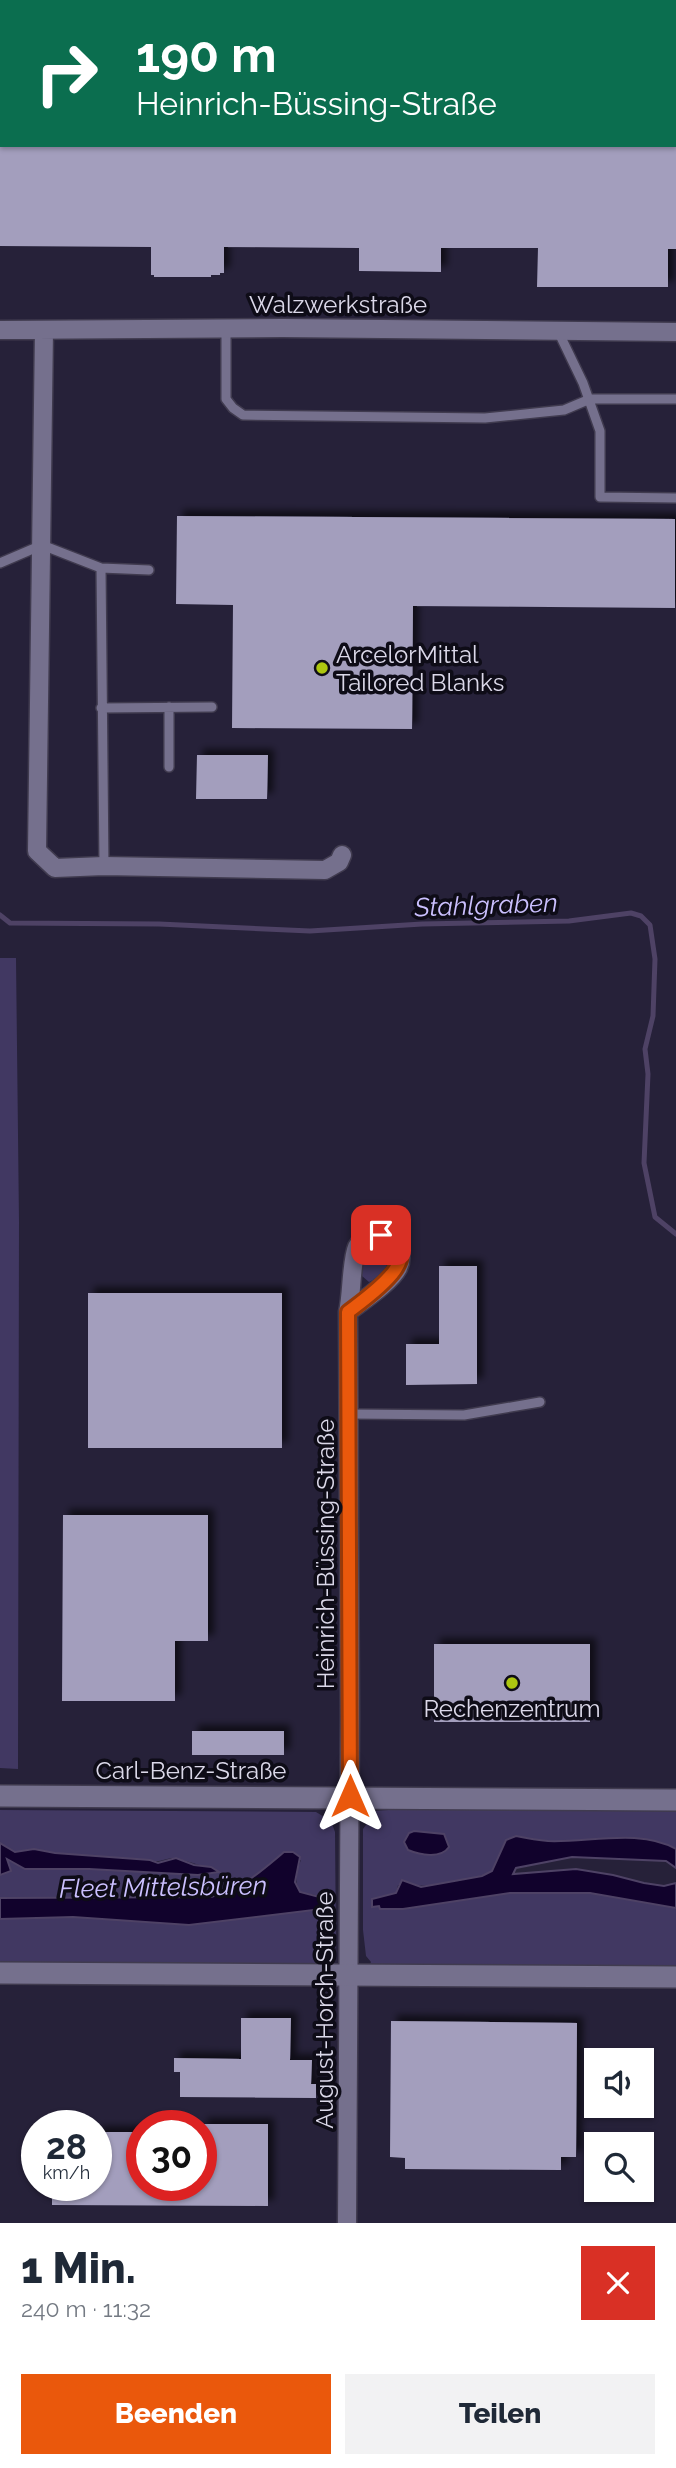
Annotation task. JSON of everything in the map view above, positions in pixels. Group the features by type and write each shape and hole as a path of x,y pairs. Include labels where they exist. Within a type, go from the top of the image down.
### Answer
{"street":[{"name":"Walzwerkstraße","path":"0,330 226,328 676,332"},
{"path":"44,330 37,850 55,868 104,866 326,870 339,862 342,855"},
{"name":"Heinrich-Büssing-Straße","path":"348,1312 350,1796"},
{"name":"Carl-Benz-Straße","path":"0,1796 676,1800"},
{"name":"August-Horch-Straße","path":"347,2223 350,1796"},
{"path":"0,1973 676,1977"}],"lane":[{"path":"226,328 226,399 243,415 485,418 564,410 590,399 676,399"},
{"path":"558,331 590,399 600,431 600,497 676,498"},
{"path":"0,563 41,545 100,568 149,570"},
{"path":"100,568 104,866"},
{"path":"169,707 169,767"},
{"path":"102,708 212,707"},
{"path":"349,1414 464,1415 540,1402"}],"shaded area":[{"path":"0,958 16,958 19,1222 18,1769 0,1768"},
{"path":"375,1246 387,1251 388,1261 381,1274 369,1282 362,1276 362,1262 367,1251"},
{"path":"0,1810 316,1812 331,1821 335,1832 336,1947 324,1964 307,1968 0,1967 0,1919 73,1917 189,1925 321,1909 320,1907 327,1906 327,1899 300,1892 296,1876 301,1860 253,1878 232,1891 211,1897 0,1898 0,1875 11,1870 6,1858 25,1869 89,1869 198,1875 218,1872 173,1858 156,1861 34,1849 15,1852 0,1843"},
{"path":"373,1811 676,1811 676,1849 646,1839 548,1841 511,1838 506,1840 493,1871 446,1884 398,1885 396,1893 373,1899 373,1906 379,1906 380,1909 403,1909 510,1893 590,1893 676,1908 676,1970 369,1966 371,1962 366,1956 363,1930 363,1829 374,1814"},
{"path":"414,1831 444,1834 449,1847 436,1855 408,1850 404,1842 409,1833"},
{"path":"516,1836 548,1841 646,1839 676,1849 676,1868 666,1861 572,1857 516,1868 513,1874 576,1869 664,1886 676,1883 676,1908 590,1893 510,1893 403,1909 372,1907 372,1899 396,1893 402,1880 421,1887 482,1876 492,1871 506,1840"},
{"path":"0,1843 15,1852 34,1849 158,1863 176,1858 194,1865 211,1867 219,1872 198,1875 89,1869 25,1869 7,1859 11,1871 0,1875"},
{"path":"284,1852 293,1852 300,1857 295,1882 300,1892 327,1899 327,1906 321,1907 322,1909 189,1925 73,1917 0,1919 0,1898 211,1897 242,1884"}],"building":[{"path":"0,147 676,147 676,249 668,249 668,287 537,287 538,248 441,248 441,272 359,271 359,248 224,247 224,273 220,275 154,277 151,275 151,247 0,246"},
{"name":"ArcelorMittal Tailored Blanks","path":"177,516 675,519 675,608 413,606 412,729 232,728 233,605 176,604"},
{"path":"197,755 268,755 267,799 196,799"},
{"path":"439,1266 477,1266 477,1384 406,1385 406,1344 439,1344"},
{"path":"88,1293 282,1293 282,1448 88,1448"},
{"path":"63,1515 208,1515 208,1641 175,1641 175,1701 62,1701"},
{"name":"Rechenzentrum","path":"434,1644 590,1644 590,1722 434,1722"},
{"path":"192,1731 284,1731 284,1755 192,1755"},
{"path":"241,2018 291,2018 290,2060 312,2060 311,2084 316,2084 316,2098 180,2097 180,2072 174,2072 174,2058 241,2059"},
{"path":"391,2021 577,2023 576,2157 561,2157 561,2170 405,2169 405,2158 390,2157"},
{"path":"217,2124 268,2124 268,2206 52,2205 52,2201 112,2201 112,2132 126,2132 126,2201 217,2201"}],"waterway":[{"name":"Stahlgraben","path":"0,915 10,923 159,924 310,931 422,924 569,921 631,913 641,916 650,925 655,959 653,1016 645,1049 648,1074 644,1163 655,1217 676,1234"}],"place":[{"name":"ArcelorMittal Tailored Blanks","path":"322,668"},
{"name":"Rechenzentrum","path":"512,1683"}],"route":[{"path":"350,1796 348,1312 398,1268 398,1248 388,1237 381,1235"}],"water label":[{"name":"Fleet Mittelsbüren","path":"163,1887"}]}
